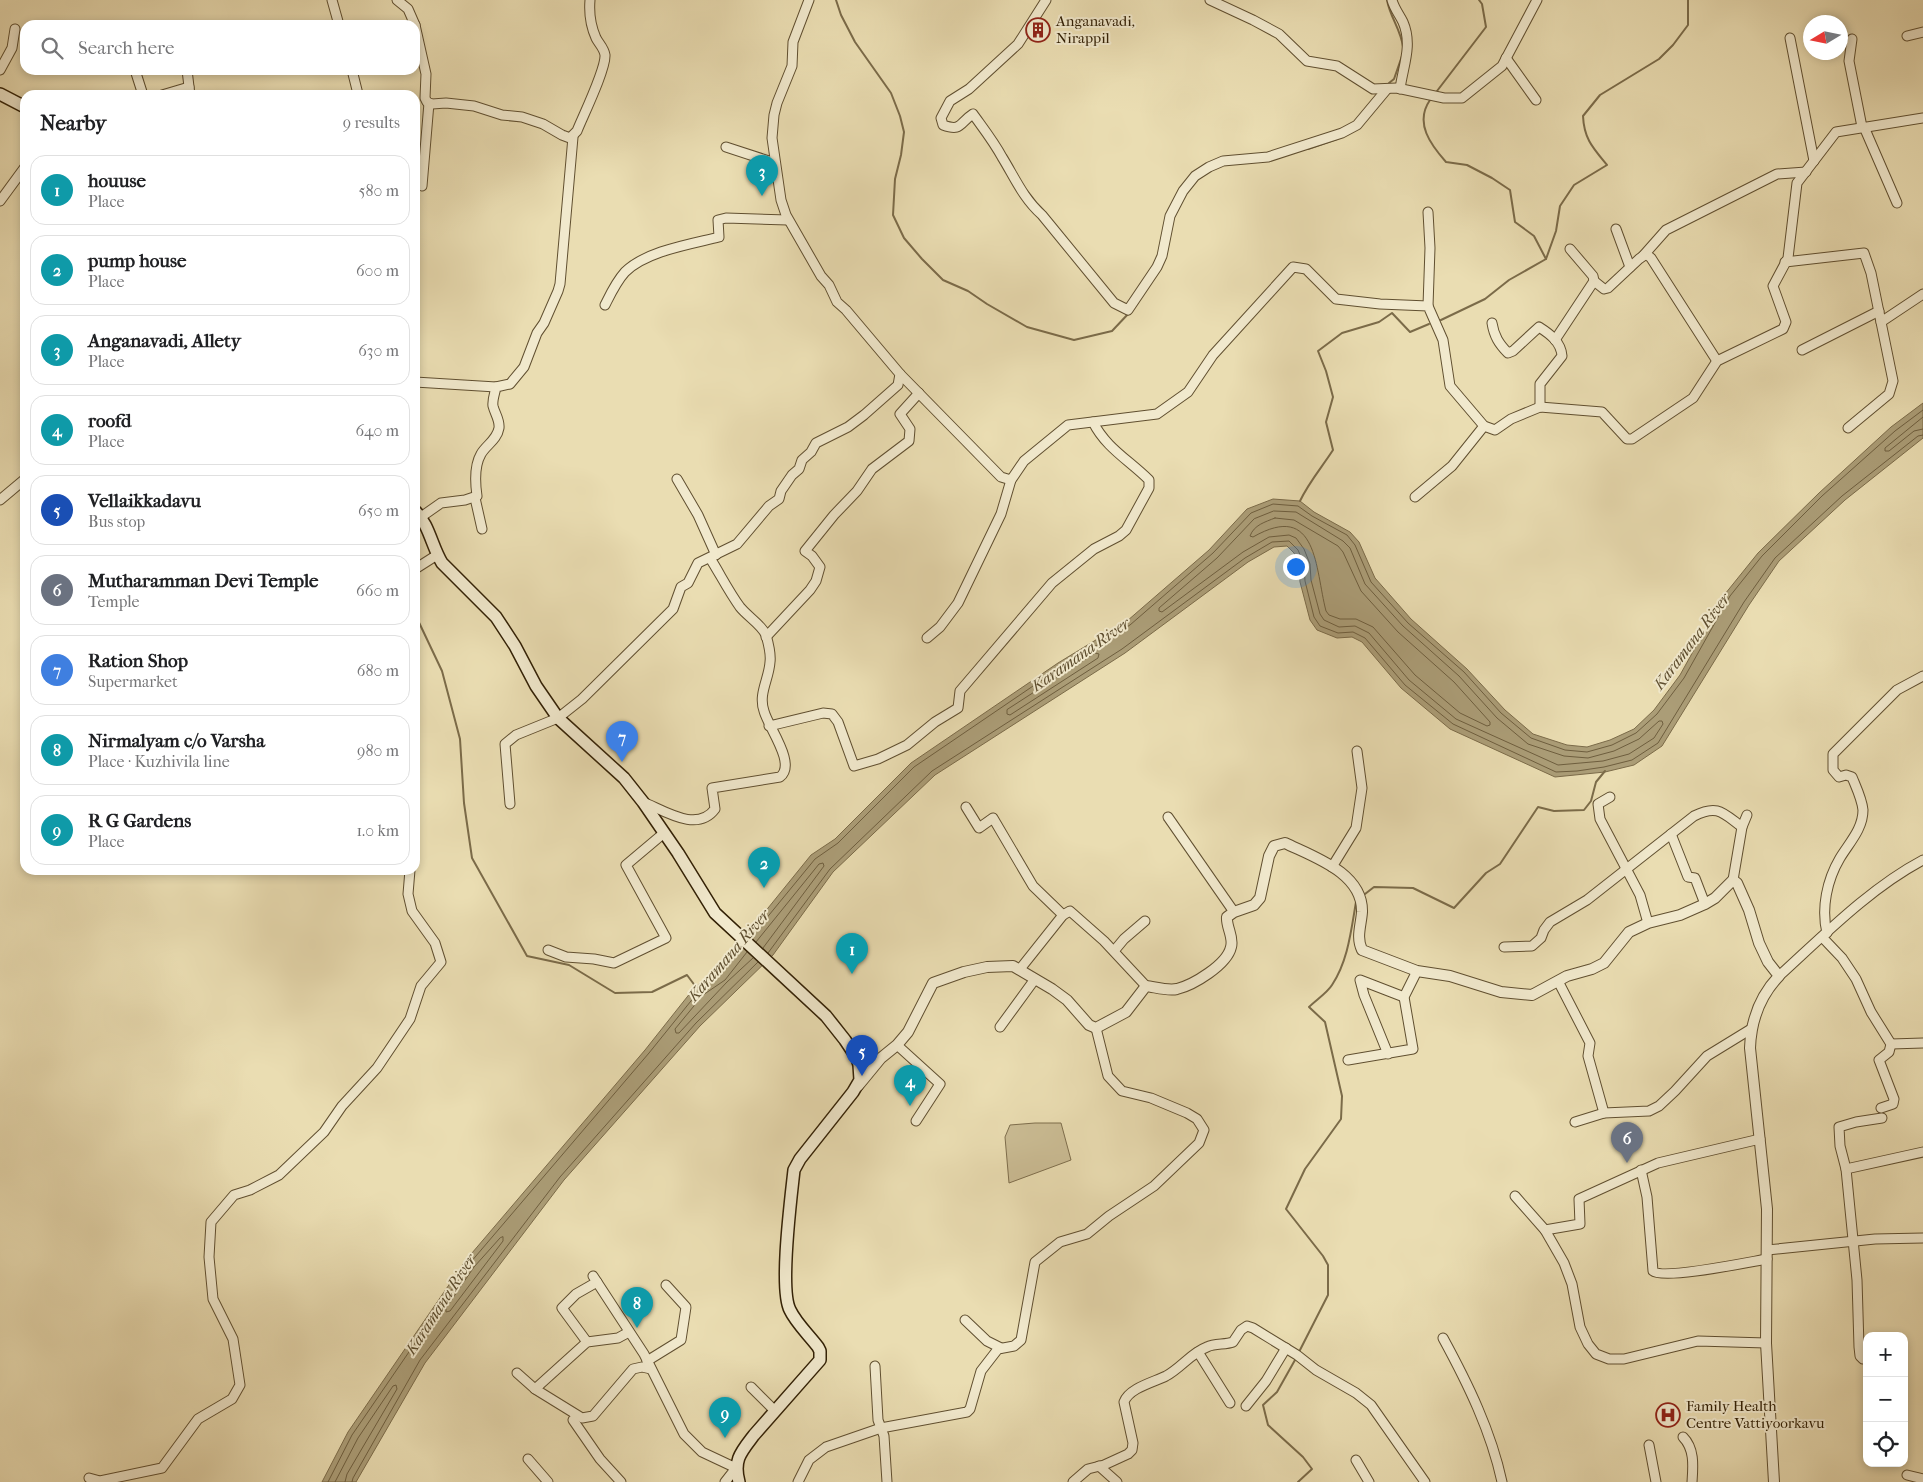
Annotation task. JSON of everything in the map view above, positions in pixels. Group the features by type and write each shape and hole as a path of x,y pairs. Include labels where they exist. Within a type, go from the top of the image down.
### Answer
{"main road":[{"path":"0,94 20,104"},
{"path":"420,518 437,555 449,570 496,617 515,646 536,686 558,718 624,778 664,833 715,913 826,1016 857,1058 860,1080 853,1092 800,1159 794,1170 785,1297 790,1310 818,1347 821,1356 819,1363 745,1447 736,1468 739,1482"}],"street":[{"path":"332,0 338,20"},
{"path":"397,0 408,9 413,20"},
{"path":"420,382 496,387 510,384 524,368 537,333 544,323 558,291 573,137 602,73 605,59 603,49 594,33 590,0"},
{"path":"809,0 793,42 792,66 774,115 772,138 775,163 781,200 788,220 829,285 837,302 846,310 900,374 1001,477 1011,480"},
{"path":"1046,0 1018,44 969,89 950,101 941,118 943,125 954,129 958,128 973,114 1002,156 1017,185 1030,204 1042,215 1114,303 1128,310 1157,267 1162,256 1170,216 1183,191 1195,176 1223,161 1268,157 1342,133 1357,125 1387,88"},
{"path":"1210,0 1279,34 1307,61 1337,66 1373,89 1400,89 1444,98 1462,98 1502,66 1537,0"},
{"path":"1392,0 1403,23 1408,47 1400,89"},
{"path":"0,70 12,48 15,29"},
{"path":"1907,36 1923,32"},
{"path":"1790,38 1814,161"},
{"path":"1852,39 1849,61 1863,127 1897,203"},
{"path":"420,50 426,74 425,98 430,103 474,106 502,115 522,117 542,124 565,137 573,137"},
{"path":"1506,58 1536,100"},
{"path":"137,75 141,90"},
{"path":"188,75 190,90"},
{"path":"353,75 357,90"},
{"path":"422,186 430,103"},
{"path":"1428,212 1430,248 1428,306 1443,340 1450,386 1484,426 1496,430 1511,419 1540,407 1602,412 1627,440 1632,439 1693,398 1717,361 1783,329 1786,322 1773,286 1788,258 1797,183 1836,132 1923,118"},
{"path":"726,147 775,163"},
{"path":"1570,249 1593,276 1594,281 1604,289 1608,288 1643,256 1666,230 1776,174 1806,172"},
{"path":"0,201 20,173"},
{"path":"605,305 615,284 627,270 660,253 720,237 718,220 726,218 788,220"},
{"path":"1616,229 1630,267"},
{"path":"1785,262 1864,253 1871,273 1893,381 1889,394 1848,428"},
{"path":"1643,256 1646,254 1651,258 1717,361"},
{"path":"927,638 940,627 958,603 1001,514 1011,480 1024,461 1068,425 1157,414 1188,392 1212,355 1293,267 1306,269 1336,299 1380,304 1428,306"},
{"path":"1555,340 1594,281"},
{"path":"1881,322 1923,294"},
{"path":"1802,350 1879,311"},
{"path":"1492,323 1497,339 1508,353 1513,351 1539,327 1550,334 1561,348 1562,356 1540,384 1540,407"},
{"path":"510,804 505,744 516,735 558,718 582,698 656,627 672,609 681,587 688,583 698,563 737,544 769,506 779,499 781,491 792,475 799,469 802,460 811,452 816,444 848,427 864,415 898,385 900,374"},
{"path":"482,529 475,498 477,496 475,482 477,464 481,453 491,444 499,428 499,420 493,405 496,387"},
{"path":"766,637 810,590 816,581 820,567 812,556 805,551 834,515 857,491 872,470 909,442 910,429 900,414 919,393"},
{"path":"769,726 823,713 832,714 838,722 854,766 878,759 907,746 935,722 958,708 960,691 1033,603 1052,583 1087,554 1126,530 1149,488 1149,480 1110,447 1099,434 1093,422"},
{"path":"1415,497 1452,466 1484,426"},
{"path":"643,802 683,819 697,821 712,813 715,809 712,788 780,777 786,769 786,760 762,707 762,696 770,661 765,634 740,606 713,556 698,515 676,479"},
{"path":"0,500 20,483"},
{"path":"420,513 441,503 475,498"},
{"path":"420,566 437,555"},
{"path":"1863,1359 1860,1356 1854,1242 1846,1169 1840,1146 1839,1127 1881,1113 1893,1104 1894,1099 1879,1060 1889,1052 1891,1044 1871,1012 1856,979 1825,935 1827,886 1839,859 1856,837 1863,812 1862,803 1852,777 1846,775 1840,777 1833,770 1833,754 1897,690 1923,676"},
{"path":"1332,867 1356,828 1362,788 1357,751"},
{"path":"1610,797 1598,804 1600,819 1640,895 1648,924"},
{"path":"966,807 979,828 993,818 1033,886 1063,915"},
{"path":"1504,947 1532,946 1541,938 1550,922 1587,900 1694,816 1707,809 1719,811 1742,827"},
{"path":"1020,969 1063,915 1070,911 1088,925 1146,986 1176,990 1201,978 1228,955 1232,940 1226,924 1227,917 1234,912 1254,905 1260,898 1269,856 1274,846 1285,843 1332,867 1350,880 1359,893 1362,911 1358,942 1362,950 1417,971 1450,976 1501,992 1532,995 1567,976 1592,969 1604,963 1629,932 1680,914 1715,898 1733,880 1742,827 1746,815"},
{"path":"1168,817 1234,912"},
{"path":"548,950 566,957 614,963 666,938 626,865 664,833"},
{"path":"1671,834 1688,877 1694,878 1705,904"},
{"path":"1774,1482 1766,1342 1768,1209 1751,1065 1750,1029 1762,997 1779,976 1868,898 1923,860"},
{"path":"89,1478 100,1481 162,1468 198,1419 232,1399 240,1385 233,1339 213,1298 209,1257 211,1222 234,1195 250,1190 279,1175 324,1132 342,1106 376,1068 410,1019 421,986 441,962 435,943 412,911 408,894 410,875"},
{"path":"1733,880 1737,882 1749,910 1759,943 1768,962 1779,976"},
{"path":"1114,952 1124,939 1145,921"},
{"path":"798,1482 809,1460 826,1448 881,1428 967,1412 972,1406 981,1371 996,1351 1001,1348 1014,1346 1021,1340 1035,1262 1060,1242 1086,1234 1154,1186 1199,1144 1204,1134 1202,1126 1197,1119 1186,1113 1151,1098 1122,1091 1108,1076 1096,1028 1090,1025 1067,1000 1013,966 987,967 942,978 933,983 908,1032 897,1045 881,1058 853,1092"},
{"path":"1348,1060 1413,1049 1404,997 1417,971"},
{"path":"1000,1027 1035,979"},
{"path":"1388,1054 1364,995 1360,980 1404,997"},
{"path":"1558,981 1590,1043 1588,1056 1604,1113"},
{"path":"1096,1028 1126,1012 1146,986"},
{"path":"1575,1122 1604,1113 1649,1111 1659,1106 1707,1056 1750,1029"},
{"path":"1891,1044 1923,1043"},
{"path":"897,1045 940,1084 916,1121"},
{"path":"1544,1230 1580,1224 1579,1199 1640,1170 1658,1163 1760,1139"},
{"path":"1846,1169 1923,1152"},
{"path":"1640,1170 1647,1197 1653,1271 1660,1275 1687,1273 1767,1255 1854,1242 1923,1238"},
{"path":"1515,1196 1544,1230 1564,1263 1580,1327 1596,1354 1602,1358 1624,1359 1698,1340 1766,1342"},
{"path":"587,1342 562,1308 595,1279 649,1365 684,1434 702,1452 736,1468 725,1482"},
{"path":"517,1373 535,1388 582,1418 593,1416 634,1369 649,1365 681,1340 686,1307 666,1285"},
{"path":"965,1320 988,1341 1001,1348"},
{"path":"1074,1482 1088,1469 1104,1465 1128,1454 1133,1446 1124,1402 1127,1396 1168,1375 1208,1346 1233,1342 1241,1330 1247,1326 1254,1328 1286,1348 1316,1370 1356,1393 1371,1405 1425,1482"},
{"path":"535,1388 587,1342 618,1338 629,1332"},
{"path":"1443,1338 1465,1378 1491,1438 1502,1482"},
{"path":"1246,1406 1266,1380 1286,1348"},
{"path":"1198,1352 1230,1403"},
{"path":"875,1366 878,1420 884,1436 887,1482"},
{"path":"751,1387 775,1412"},
{"path":"573,1420 600,1459 621,1482"},
{"path":"1683,1437 1689,1442 1694,1462 1692,1482"},
{"path":"1649,1445 1656,1482"},
{"path":"528,1459 548,1482"},
{"path":"1356,1460 1369,1482"},
{"path":"1099,1466 1117,1482"},
{"path":"1907,1475 1923,1479"}],"shaded area":[{"path":"1061,1123 1071,1160 1009,1183 1005,1137 1010,1125"}],"water":[{"name":"Karamana River","path":"1923,403 1923,438 1845,500 1779,561 1749,605 1662,746 1634,765 1605,772 1555,777 1450,729 1401,688 1362,642 1352,637 1337,638 1317,630 1310,620 1300,582 1299,566 1294,553 1287,546 1274,547 1248,562 1125,653 935,775 833,872 773,955 700,1026 564,1180 425,1363 356,1482 322,1482 348,1432 466,1260 645,1050 695,987 717,971 811,855 835,839 911,763 1058,663 1127,621 1209,550 1247,509 1273,499 1300,501 1314,512 1350,532 1359,542 1375,578 1411,619 1467,669 1505,710 1533,734 1567,745 1587,747 1610,740 1634,729 1654,710 1680,675 1725,594 1758,553 1819,493 1891,427"}],"waterway":[{"path":"836,0 841,15 855,42 891,93 900,116 904,132 895,179 893,215 904,238 922,259 943,280 968,291 1027,327 1074,340 1112,331 1129,313"},
{"path":"1387,0 1403,47"},
{"path":"1437,91 1486,27 1482,4 1479,0"},
{"path":"1546,259 1556,231 1560,206 1574,185 1607,165 1587,137 1583,116 1600,95 1659,59 1673,45 1688,25 1688,0"},
{"path":"1389,83 1394,79 1402,56"},
{"path":"1430,100 1425,109 1424,125 1426,133 1435,148 1446,162 1467,165 1510,190 1515,222 1534,236 1546,259 1509,280 1485,299 1441,320"},
{"path":"1308,149 1337,139"},
{"path":"1300,501 1311,481 1333,450 1326,422 1333,397 1318,351 1342,333 1379,322 1392,313 1410,332 1429,324"},
{"name":"Karamana River","path":"420,625 442,671 460,739 464,803 472,858 527,956 569,965 615,993 652,992 687,975 696,987"},
{"path":"1365,894 1374,887 1413,888 1454,908 1486,873 1500,864 1538,807 1554,811 1584,810 1591,801 1596,782 1605,771"},
{"path":"1300,1350 1328,1295 1328,1265 1286,1209 1305,1169 1341,1119 1342,1096 1325,1022 1309,1007 1330,988 1342,966 1356,902"},
{"path":"1295,1360 1277,1392 1263,1405 1268,1425 1303,1457 1312,1469 1298,1482"}],"place":[{"name":"Anganavadi, Nirappil","path":"1038,30"},
{"name":"Anganavadi, Allety","path":"762,196"},
{"name":"Ration Shop","path":"622,762"},
{"name":"pump house","path":"764,888"},
{"name":"houuse","path":"852,974"},
{"name":"Vellaikkadavu","path":"862,1076"},
{"name":"roofd","path":"910,1106"},
{"name":"Mutharamman Devi Temple","path":"1627,1163"},
{"name":"Nirmalyam c/o Varsha","path":"637,1328"},
{"name":"Family Health Centre Vattiyoorkavu","path":"1668,1415"},
{"name":"R G Gardens","path":"725,1438"}]}
